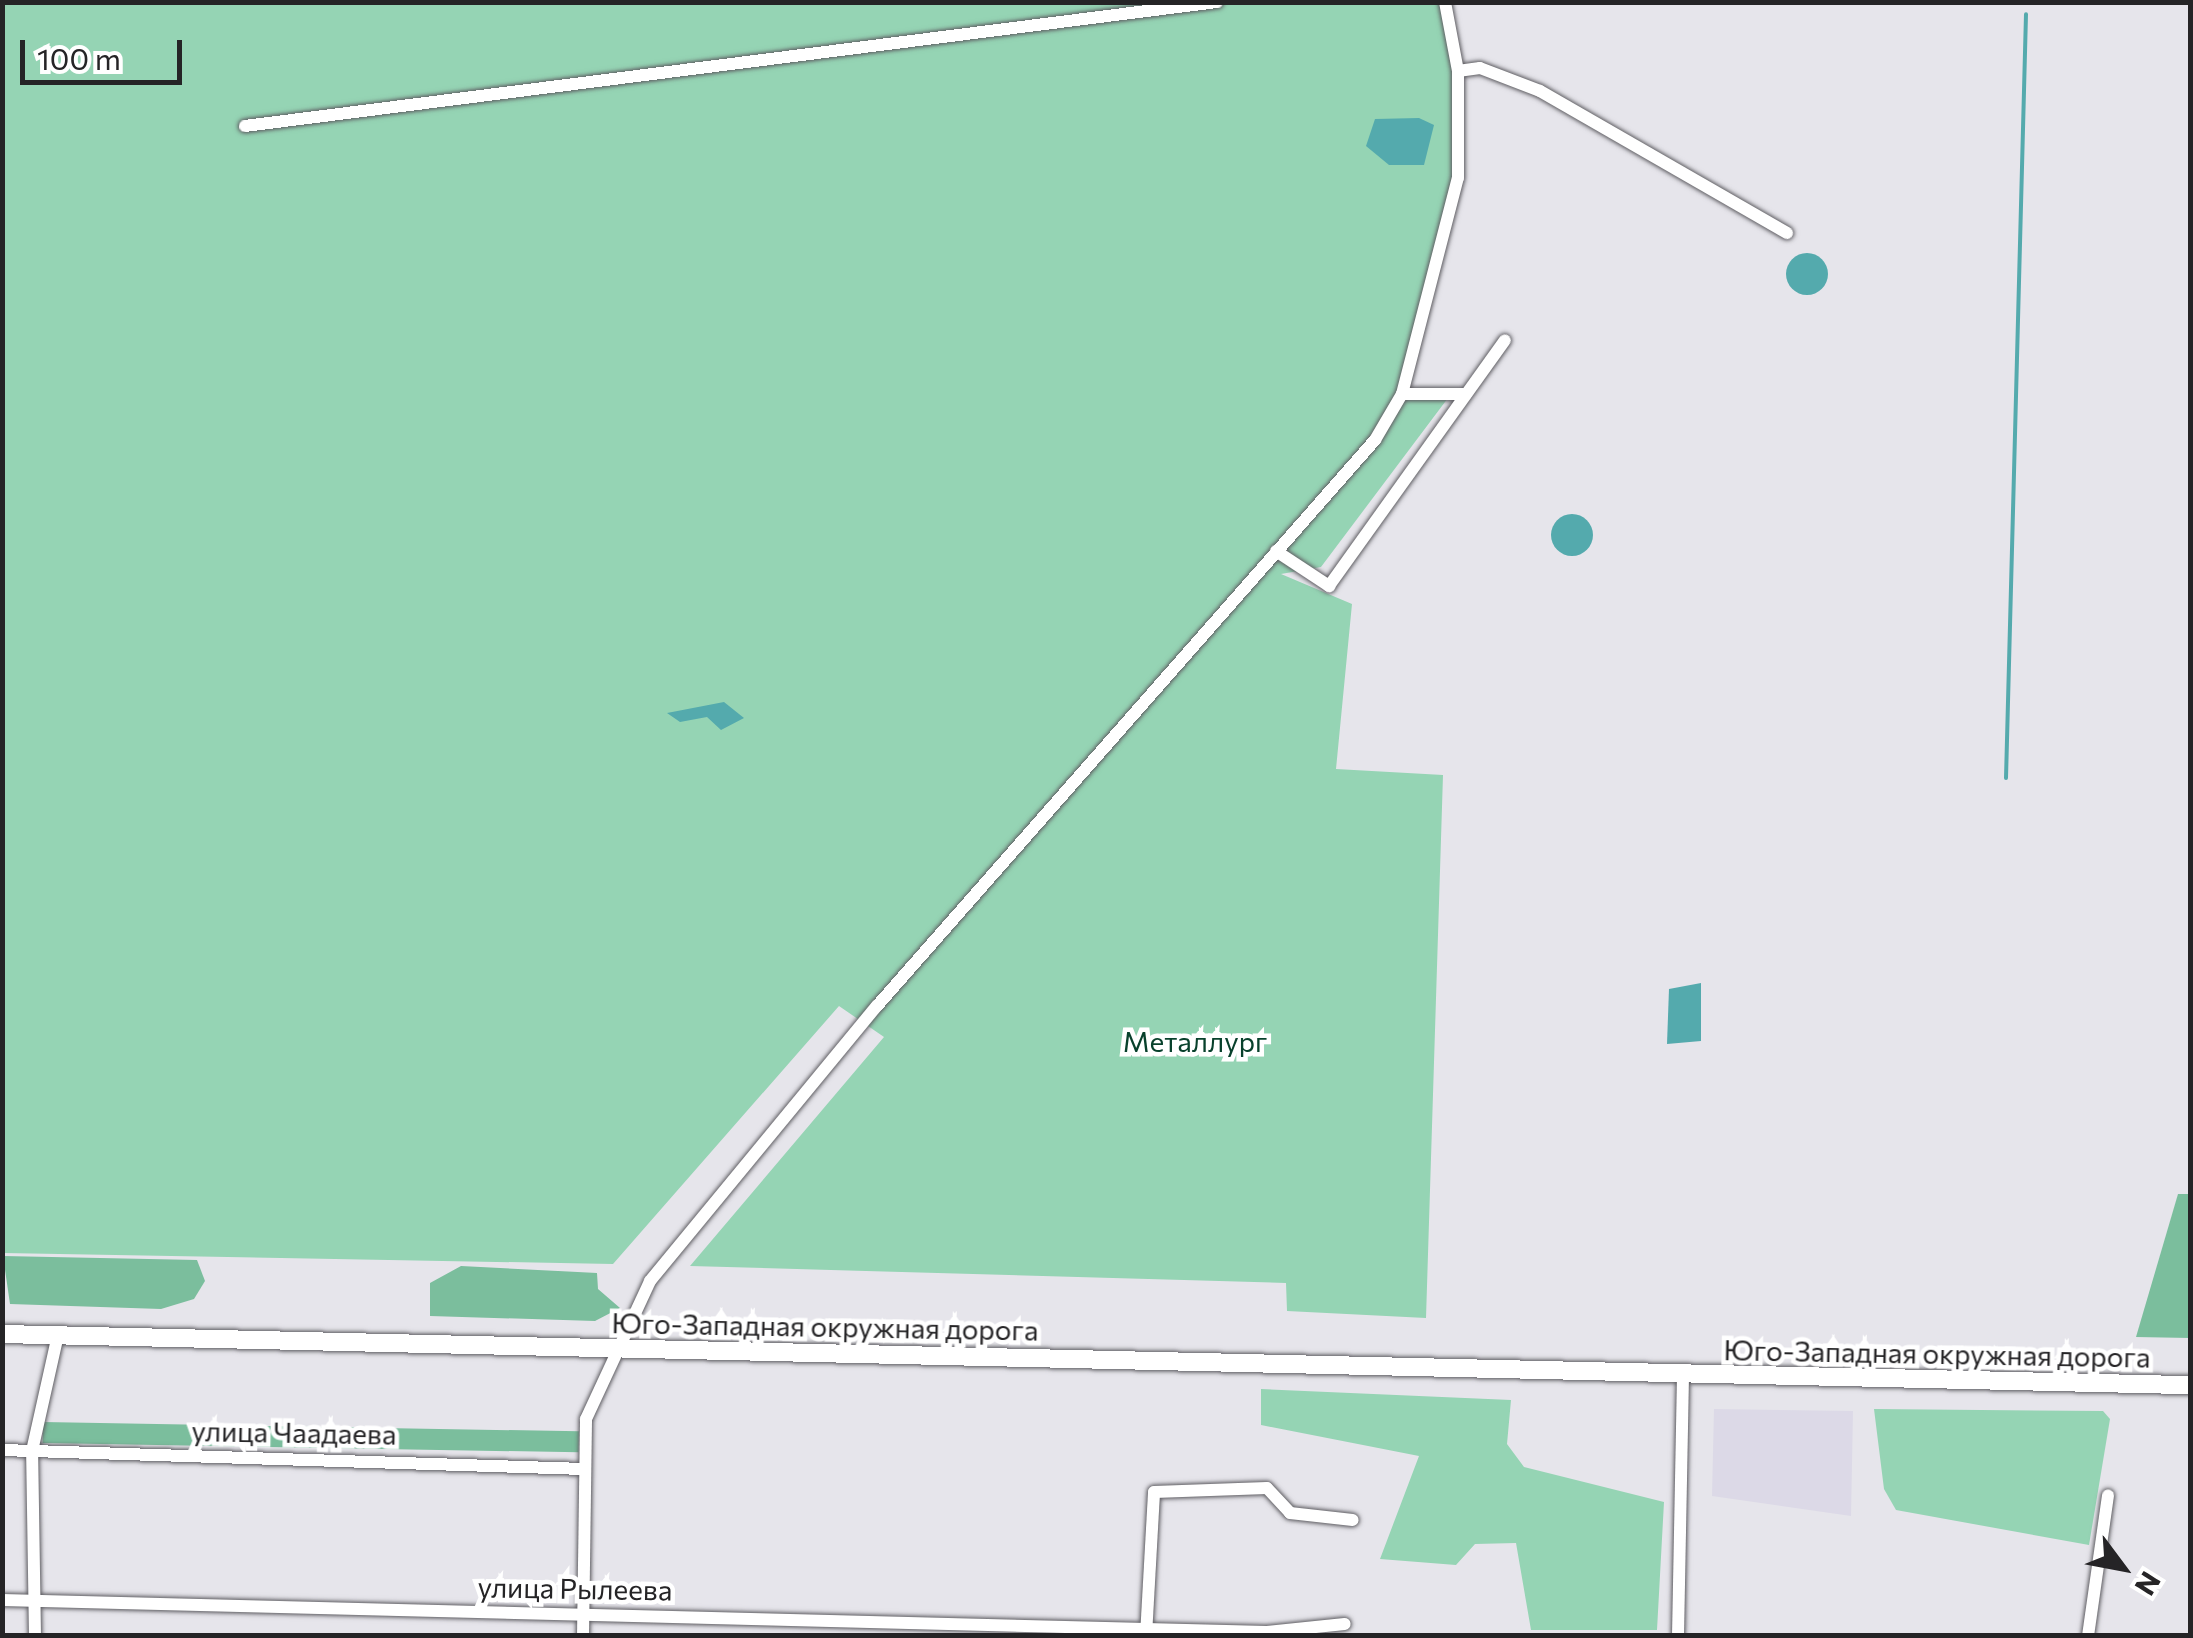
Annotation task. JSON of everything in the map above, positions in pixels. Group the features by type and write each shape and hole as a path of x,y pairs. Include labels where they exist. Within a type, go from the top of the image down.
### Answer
{"highway":[{"name":"Юго-Западная окружная дорога","path":"2,1334 2190,1385"}],"street":[{"path":"245,126 1217,2"},
{"path":"583,1636 586,1420 615,1348 650,1282 759,1142 1376,440 1402,394 1458,178 1458,71 1446,2"},
{"path":"1458,71 1480,68 1540,91 1788,233"},
{"path":"1276,551 1328,586 1505,340"},
{"path":"1402,394 1466,394"},
{"path":"35,1636 32,1451 58,1336"},
{"path":"1678,1636 1683,1374"},
{"name":"улица Чаадаева","path":"2,1450 584,1469"},
{"path":"1146,1630 1154,1492 1266,1488 1290,1513 1353,1520"},
{"path":"2088,1636 2108,1496"},
{"name":"улица Рылеева","path":"2,1600 1146,1630 1267,1632 1345,1624"}],"shaded area":[{"path":"1714,1409 1853,1411 1851,1516 1712,1496"}],"green space":[{"name":"Металлург","path":"3,3 1445,3 1461,137 1403,394 1451,394 1321,567 1281,574 1352,604 1336,769 1443,775 1426,1318 1287,1311 1286,1283 690,1266 884,1037 839,1006 613,1264 3,1253"},
{"path":"2178,1194 2190,1194 2190,1338 2136,1337"},
{"path":"3,1256 197,1260 205,1281 194,1299 161,1309 10,1304"},
{"path":"461,1266 597,1273 598,1289 620,1308 595,1321 430,1316 430,1283"},
{"path":"1261,1389 1511,1400 1507,1444 1524,1467 1664,1502 1657,1630 1531,1630 1516,1543 1475,1544 1456,1565 1380,1559 1419,1456 1261,1425"},
{"path":"1874,1409 2103,1411 2110,1419 2089,1545 1896,1510 1884,1489"},
{"path":"43,1422 579,1431 579,1452 43,1443"}],"water":[{"path":"1419,118 1434,125 1424,165 1389,165 1366,146 1375,119"},
{"path":"1807,253 1822,259 1828,274 1822,289 1807,295 1792,289 1786,274 1792,259"},
{"path":"1572,514 1587,520 1593,535 1587,550 1572,556 1557,550 1551,535 1557,520"},
{"path":"724,702 744,718 721,730 707,717 680,722 667,713"},
{"path":"1701,983 1701,1041 1667,1044 1669,989"}],"waterway":[{"path":"2006,778 2026,14"}]}
